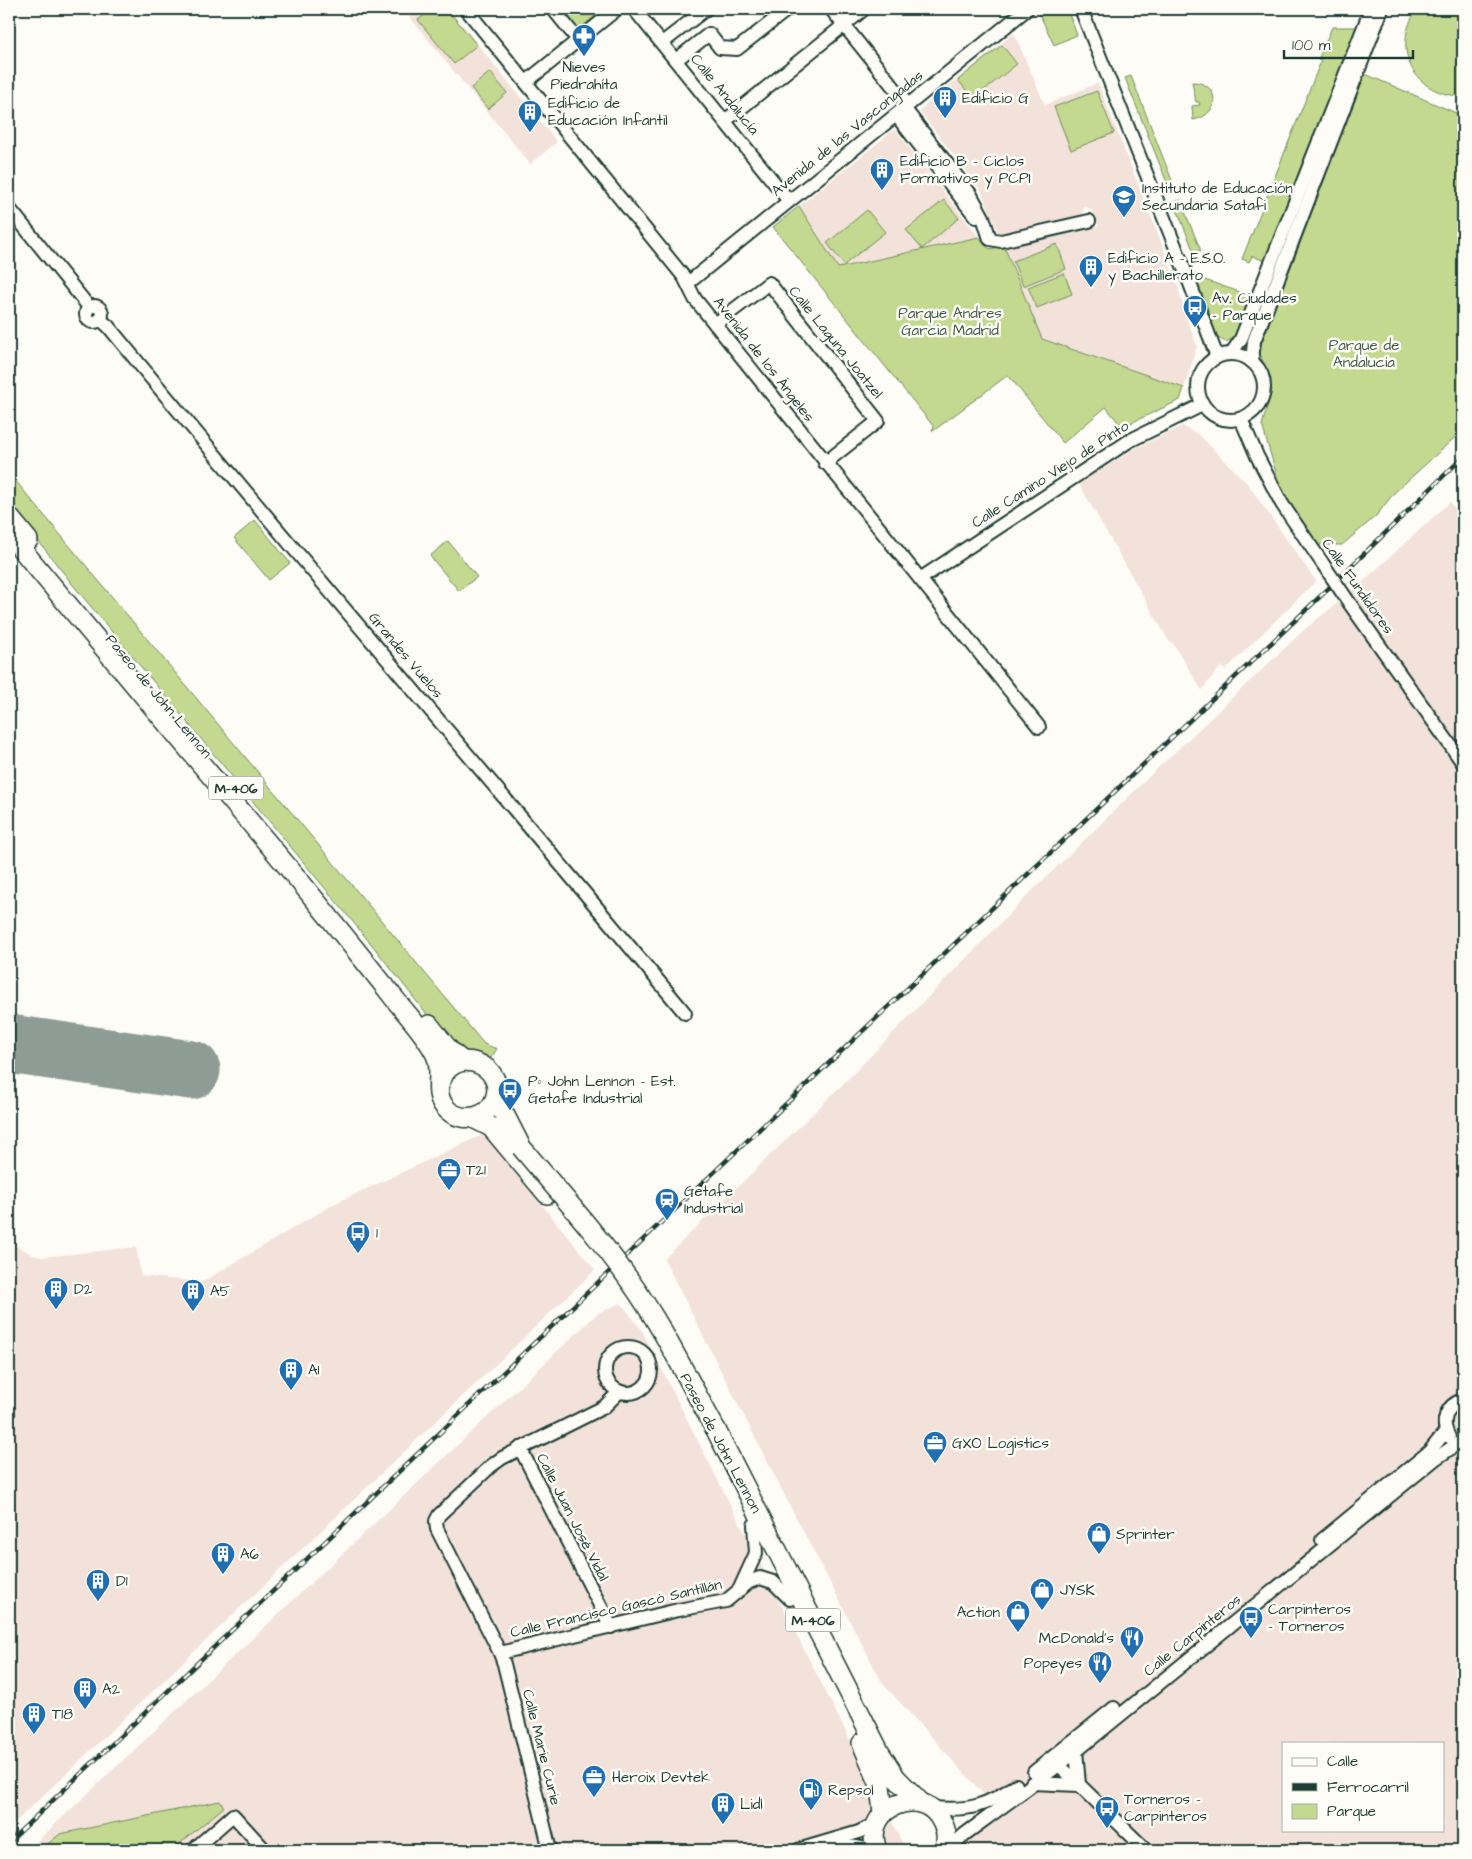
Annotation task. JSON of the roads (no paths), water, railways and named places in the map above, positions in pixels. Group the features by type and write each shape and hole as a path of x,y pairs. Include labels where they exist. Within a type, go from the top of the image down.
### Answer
{"highway":[{"name":"Paseo de John Lennon","path":"9,517 338,910 449,1050 462,1061"},
{"name":"Paseo de John Lennon","path":"9,534 335,924 425,1037 437,1057 440,1082"},
{"path":"440,1082 446,1071 454,1064 462,1061"},
{"name":"M-406","path":"462,1061 480,1063 491,1072 497,1089 496,1098"},
{"name":"M-406","path":"440,1082 439,1094 448,1110 456,1116 473,1118"},
{"name":"Paseo de John Lennon","path":"496,1098 516,1149"},
{"path":"473,1118 482,1114 496,1098"},
{"name":"Paseo de John Lennon","path":"473,1118 491,1127 516,1149 609,1251 631,1282 650,1311 711,1432 880,1753 896,1778 926,1806"},
{"name":"Paseo de John Lennon","path":"711,1432 754,1525 872,1764 880,1785 880,1818"},
{"path":"880,1818 899,1803 910,1801 926,1806"},
{"name":"M-406","path":"926,1806 941,1819 945,1829 945,1850"},
{"name":"M-406","path":"876,1850 874,1839 880,1818"}],"street":[{"name":"Avenida de los Ángeles","path":"466,9 688,283 695,299 714,324 1039,727"},
{"path":"553,9 578,40"},
{"path":"526,82 617,9"},
{"name":"Calle Andalucía","path":"634,9 789,201"},
{"path":"662,43 706,9"},
{"path":"676,60 710,34 720,48 737,49 788,9"},
{"path":"831,9 903,109 968,206 985,226 990,238 1001,241 1089,221"},
{"path":"725,121 864,9"},
{"name":"Avenida de las Vascongadas","path":"688,283 1027,9"},
{"path":"1081,9 1189,281 1217,357"},
{"path":"1088,9 1089,28"},
{"path":"1231,354 1241,339 1371,9"},
{"path":"1252,362 1254,340 1382,9"},
{"name":"Grandes Vuelos","path":"9,208 90,307 101,308 103,314 101,320 263,514 355,619 685,1014"},
{"name":"Calle Laguna Joatzel","path":"714,324 769,283 878,421 825,463"},
{"path":"1231,354 1247,357 1252,362 1259,370 1263,380 1264,391 1261,402 1255,410 1241,419 1227,421 1208,413 1198,396 1197,386 1199,375 1205,366 1217,357 1231,354"},
{"name":"Calle Camino Viejo de Pinto","path":"920,579 1129,441 1202,405"},
{"name":"Calle Fundidores","path":"1241,419 1257,456 1282,504 1350,604 1463,763"},
{"path":"520,1448 604,1407 619,1392"},
{"path":"1460,1445 1450,1439 1446,1432 1444,1421 1446,1413 1451,1406 1463,1400"},
{"name":"Calle Carpinteros","path":"945,1850 1032,1783 1245,1603 1429,1452 1446,1432"},
{"name":"Calle Carpinteros","path":"926,1806 962,1809 988,1803 1076,1750 1435,1459 1460,1445"},
{"name":"Calle Marie Curie","path":"520,1448 491,1466 439,1515 436,1522 437,1529 504,1664 550,1850"},
{"name":"Calle Juan José Vidal","path":"520,1448 610,1627"},
{"path":"738,1593 756,1553 754,1525"},
{"name":"Calle Francisco Gascó Santillán","path":"500,1653 678,1610 726,1601 749,1582 760,1578 773,1582 790,1599"},
{"path":"1076,1750 1079,1785"},
{"path":"1056,1761 1146,1850"},
{"path":"1032,1783 1079,1785"},
{"path":"193,1850 233,1815 265,1850"},
{"path":"798,1850 859,1832 880,1818"},
{"path":"828,1850 841,1846 857,1846 868,1850"}],"railway":[{"path":"9,1842 1328,589 1463,457"}],"place":[{"name":"Nieves Piedrahíta","path":"584,57"},
{"name":"Edificio G","path":"945,119"},
{"name":"Edificio de Educación Infantil","path":"530,133"},
{"name":"Edificio B - Ciclos Formativos y PCPI","path":"882,191"},
{"name":"Instituto de Educación Secundaria Satafi","path":"1124,218"},
{"name":"Edificio A - E.S.O. y Bachillerato","path":"1091,288"},
{"name":"Av. Ciudades - Parque","path":"1195,328"},
{"name":"Pº John Lennon - Est. Getafe Industrial","path":"510,1111"},
{"name":"T21","path":"449,1191"},
{"name":"Getafe Industrial","path":"667,1221"},
{"name":"1","path":"358,1254"},
{"name":"D2","path":"56,1310"},
{"name":"A5","path":"193,1312"},
{"name":"A1","path":"291,1391"},
{"name":"GXO Logistics","path":"935,1464"},
{"name":"Sprinter","path":"1099,1555"},
{"name":"A6","path":"223,1575"},
{"name":"D1","path":"98,1602"},
{"name":"JYSK","path":"1042,1611"},
{"name":"Action","path":"1018,1633"},
{"name":"Carpinteros - Torneros","path":"1251,1639"},
{"name":"McDonald's","path":"1132,1659"},
{"name":"Popeyes","path":"1100,1684"},
{"name":"A2","path":"85,1710"},
{"name":"T18","path":"34,1735"},
{"name":"Heroix Devtek","path":"594,1798"},
{"name":"Repsol","path":"811,1811"},
{"name":"Lidl","path":"723,1825"},
{"name":"Torneros - Carpinteros","path":"1107,1829"}],"park label":[{"name":"Parque Andres Garcia Madrid","path":"950,322"},
{"name":"Parque de Andalucía","path":"1364,354"}]}
